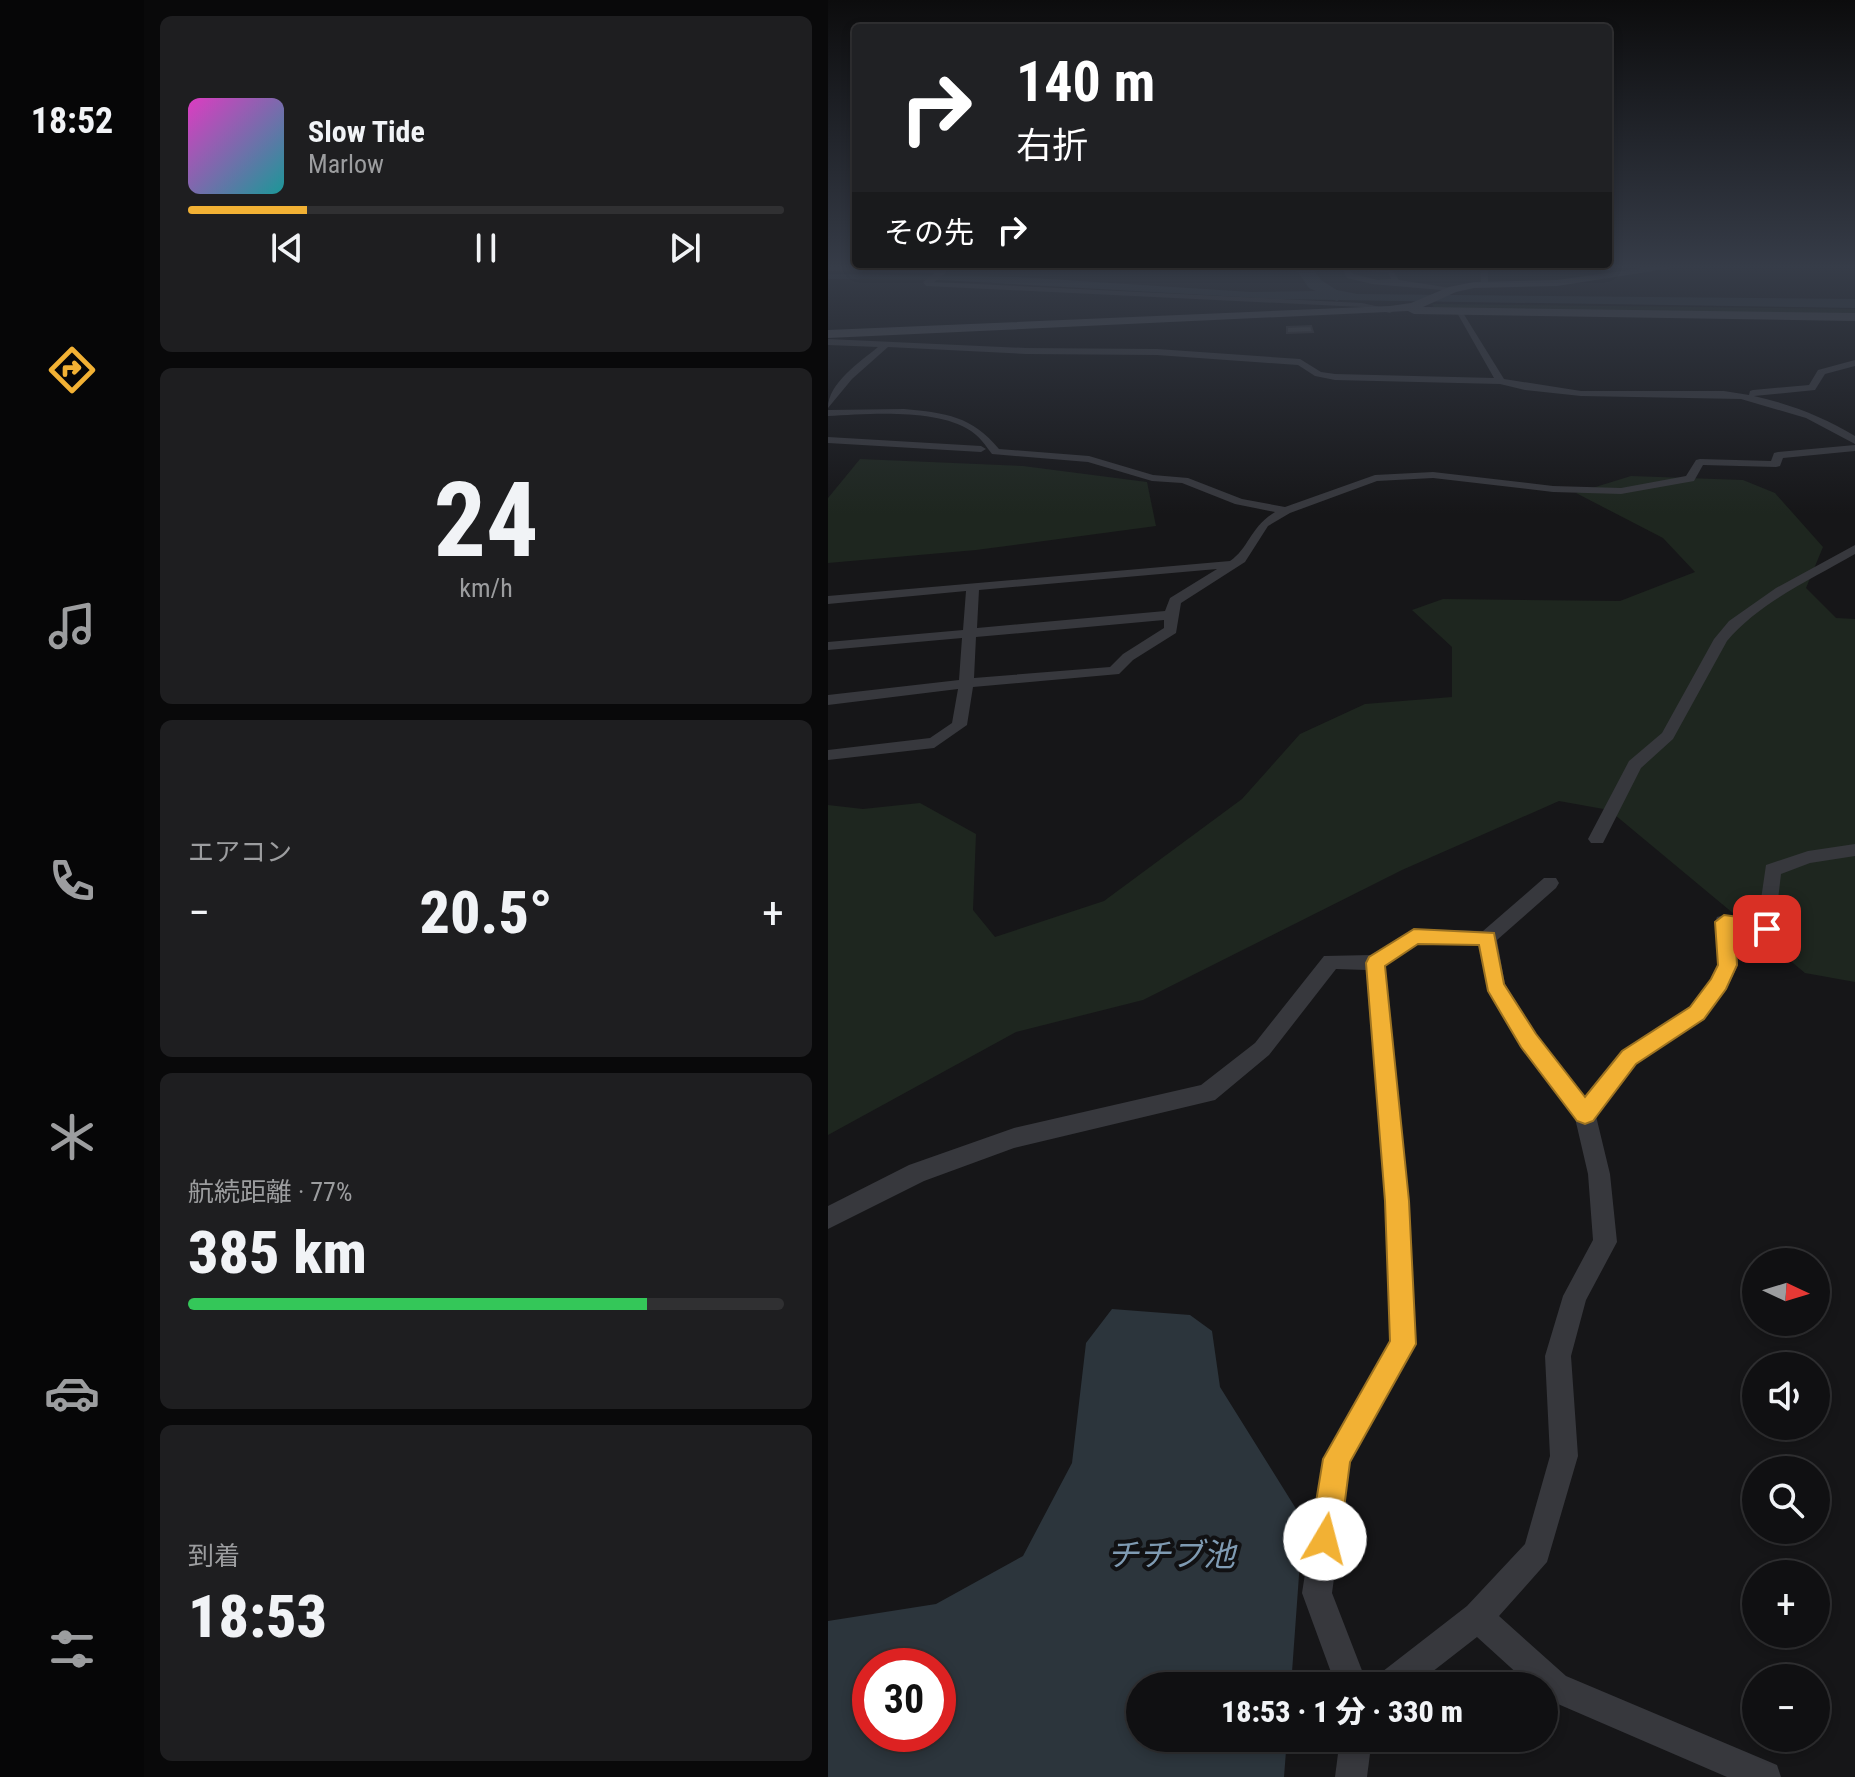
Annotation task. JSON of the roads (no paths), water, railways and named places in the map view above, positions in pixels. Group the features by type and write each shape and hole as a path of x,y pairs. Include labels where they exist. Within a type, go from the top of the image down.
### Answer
{"street":[{"path":"828,405 849,377 882,348"},
{"path":"954,348 1157,352 1300,362 1318,374 1335,377 1500,381 1555,392 1742,396 1812,388 1821,372 1855,363"},
{"path":"1481,348 1500,381"},
{"path":"1742,396 1827,424 1855,441"},
{"path":"828,413 920,415 956,420 975,429 996,452 1089,459 1152,478 1184,480 1239,502 1286,511"},
{"path":"828,422 882,423"},
{"path":"903,445 911,435"},
{"path":"828,440 981,449"},
{"path":"828,700 1028,676 1114,671 1128,657 1171,630 1170,615 1175,601 1241,559 1264,524 1286,511 1375,478 1433,475 1553,489 1621,491 1690,479 1700,462 1776,464 1778,455 1855,448"},
{"path":"1597,839 1635,765 1668,736 1721,639 1734,624 1781,591 1855,549"},
{"path":"828,600 1230,564"},
{"path":"828,755 934,743 959,725 966,685 973,585"},
{"path":"828,646 1170,615"},
{"path":"1585,1114 1629,1058 1697,1013 1719,984 1728,965 1724,922 1767,929 1772,870 1808,857 1855,850"},
{"path":"828,1218 917,1173 1014,1138 1207,1093 1262,1049 1331,961 1375,963 1414,936 1487,938 1550,883"},
{"path":"1407,1672 1478,1617 1537,1552 1564,1456 1558,1356 1575,1296 1605,1242 1599,1174 1585,1114 1528,1040 1495,985 1487,938"},
{"path":"1347,1672 1317,1593 1337,1459 1403,1344 1397,1201 1375,963"},
{"path":"1478,1617 1555,1687 1765,1777"},
{"path":"1351,1777 1354,1752"}],"water":[{"name":"チチブ池","path":"1112,1309 1190,1315 1212,1331 1220,1387 1303,1520 1292,1672 1126,1672 1126,1752 1286,1752 1284,1777 828,1777 828,1621 936,1604 1023,1556 1072,1463 1086,1343"}]}
